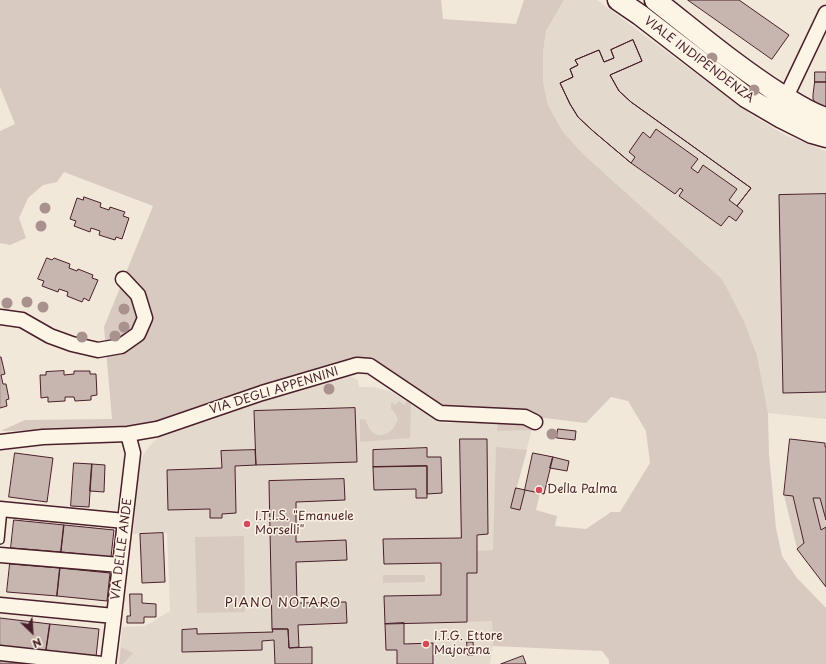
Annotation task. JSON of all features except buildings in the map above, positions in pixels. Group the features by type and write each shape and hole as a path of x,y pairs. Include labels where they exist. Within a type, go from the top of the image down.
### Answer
{"street":[{"name":"VIALE INDIPENDENZA","path":"618,0 640,15 746,97 782,118 826,137"},
{"name":"VIALE INDIPENDENZA","path":"655,0 757,80 797,105 818,116 826,118"},
{"path":"786,97 826,13"},
{"path":"0,317 22,320 50,336 72,344 98,350 121,346 138,334 145,318 138,295 123,279"},
{"name":"VIA DEGLI APPENNINI","path":"0,442 43,437 128,434 157,429 262,393 357,365 370,366 440,412 525,417 535,422"},
{"name":"VIA DELLE ANDE","path":"108,664 133,453 128,434"},
{"path":"1,509 125,521"},
{"path":"0,555 120,565"},
{"path":"0,605 114,616"},
{"path":"0,653 102,664"}],"lane":[{"path":"0,540 1,509"}],"shaded area":[{"path":"0,0 441,0 443,19 516,24 524,0 564,0 546,31 543,53 543,82 548,105 563,132 583,154 722,279 744,321 757,355 768,413 769,454 776,528 782,556 797,578 826,608 826,664 609,664 609,660 602,651 493,646 492,621 467,622 467,573 477,573 477,551 493,550 496,447 527,450 511,508 520,510 525,490 540,493 536,510 557,516 555,526 586,529 611,512 620,512 650,463 646,431 628,401 611,397 586,423 444,406 364,361 141,428 1,431 25,420 112,419 104,327 153,206 64,172 57,182 43,185 28,198 19,218 26,238 10,245 0,243 0,131 15,124 0,87"},
{"path":"564,0 597,0 753,116 785,135 826,151 826,419 768,413 757,355 744,321 722,279 583,154 563,132 548,105 543,82 543,53 546,31"},
{"path":"336,376 350,376 358,380 359,387 373,387 390,391 438,422 523,423 532,430 511,508 492,621 493,646 490,664 119,664 122,627 145,626 170,611 167,533 133,534 139,466 143,455 153,442 163,434"},
{"path":"399,401 404,405 407,401 411,404 410,438 360,442 360,419 366,420 372,432 376,435 386,434 395,426 398,419 391,409 391,402 395,405"},
{"path":"498,423 523,423 532,430 497,431"},
{"path":"784,495 793,496 804,543 797,549"},
{"path":"813,498 820,498 826,520 826,527 821,530"},
{"path":"244,536 245,612 197,613 195,537"},
{"path":"383,575 425,575 425,582 383,583"},
{"path":"121,647 133,653 123,664 119,664"}],"place":[{"name":"Della Palma","path":"539,490"},
{"name":"I.T.I.S. \"Emanuele Morselli\"","path":"247,524"},
{"name":"I.T.G. Ettore Majorana","path":"426,644"}],"district":[{"name":"PIANO NOTARO","path":"283,603"}]}
